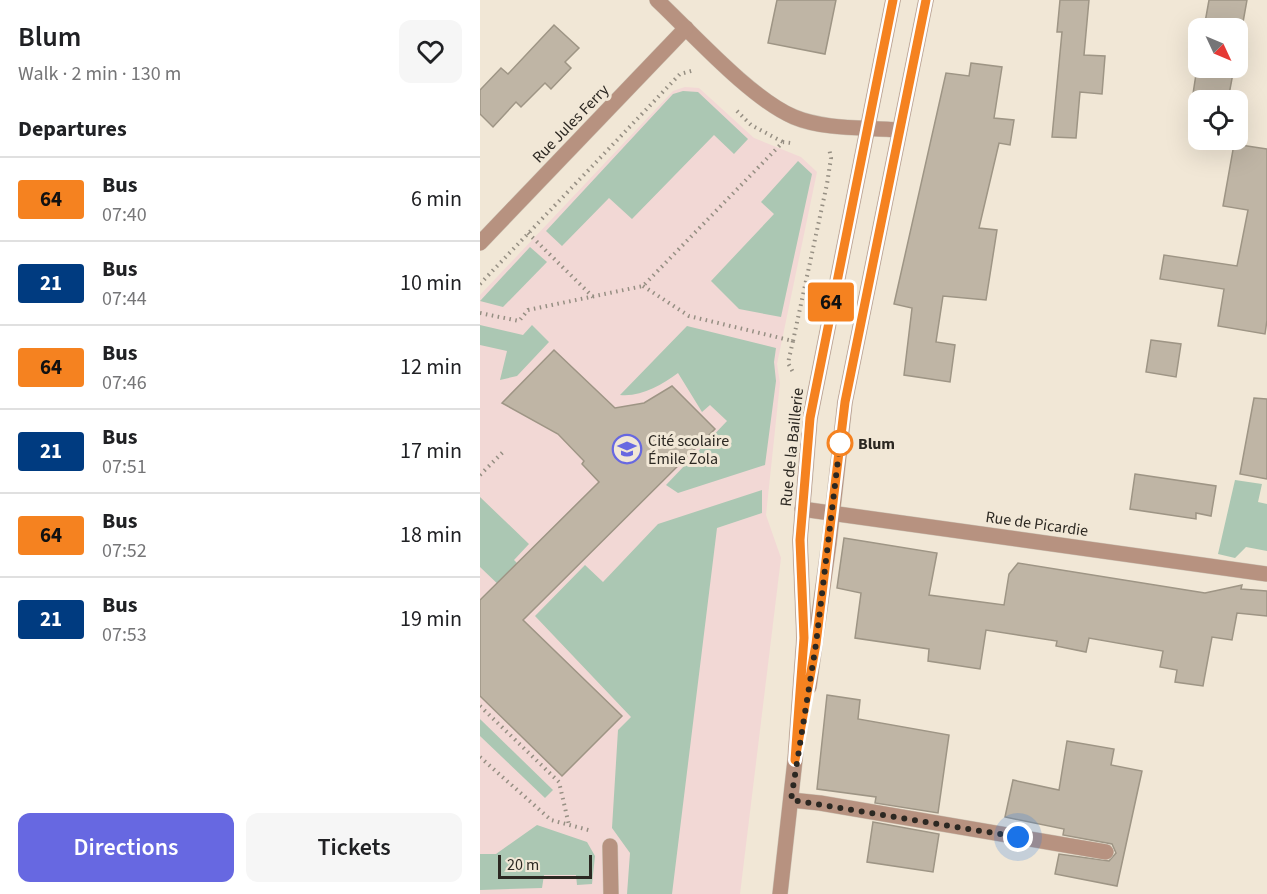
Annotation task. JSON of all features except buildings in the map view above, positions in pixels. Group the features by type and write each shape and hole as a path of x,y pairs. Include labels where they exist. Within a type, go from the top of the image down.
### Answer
{"street":[{"path":"657,0 755,92 778,109 811,122 899,130"},
{"name":"Rue de la Baillerie","path":"780,894 795,760 804,638 800,540 815,381 893,0"},
{"name":"Rue de la Baillerie","path":"795,760 816,644 845,402 926,0"},
{"name":"Rue Jules Ferry","path":"480,243 686,27"},
{"name":"Rue de Picardie","path":"802,509 1267,574"},
{"path":"791,800 1106,852"},
{"path":"610,846 611,894"}],"path":[{"path":"480,284 680,74 694,70 702,78"},
{"path":"735,110 751,125 783,142 795,144"},
{"path":"798,384 789,363 827,184 831,158 829,148 836,124"},
{"path":"480,313 519,321 528,310 643,286 783,142"},
{"path":"818,147 829,148"},
{"path":"528,233 592,297"},
{"path":"643,286 689,316 793,341"},
{"path":"480,475 503,452"},
{"path":"480,706 559,782 569,825"},
{"path":"480,758 550,820 601,834 610,846"}],"shaded area":[{"name":"Cité scolaire Émile Zola","path":"685,87 699,88 754,138 801,157 817,172 777,364 780,383 766,515 781,558 740,894 480,894 480,295 673,91"}],"green space":[{"path":"683,91 698,92 748,139 734,154 714,135 632,219 609,198 562,246 546,231 673,94"},
{"path":"798,161 812,174 781,317 739,309 711,281 774,214 761,202"},
{"path":"530,247 547,262 503,307 480,301"},
{"path":"480,325 523,335 532,325 549,342 517,376 500,380 507,351 480,345"},
{"path":"687,326 776,348 774,362 776,381 765,465 678,493 666,485 727,421 710,405 702,412 678,373 644,392 620,395"},
{"path":"1235,480 1262,484 1258,502 1267,504 1267,551 1246,547 1235,558 1218,554"},
{"path":"762,490 762,513 717,528 672,894 627,894 630,853 612,828 618,730 631,717 535,616 585,565 603,582 658,524"},
{"path":"480,497 529,544 514,560 545,591 526,611 480,567"},
{"path":"480,719 553,790 545,798 480,736"},
{"path":"537,825 587,842 595,856 592,884 577,885 576,875 544,875 542,888 480,890 480,854 496,854"}],"bus line":[{"name":"64","path":"893,0 815,381 810,418 800,540 804,638 795,760 816,644 845,402 926,0"}],"place":[{"name":"Blum","path":"840,443"},
{"name":"Cité scolaire Émile Zola","path":"627,449"}],"route":[{"path":"840,443 841,441 816,644 795,760 791,800 1018,837"}]}
